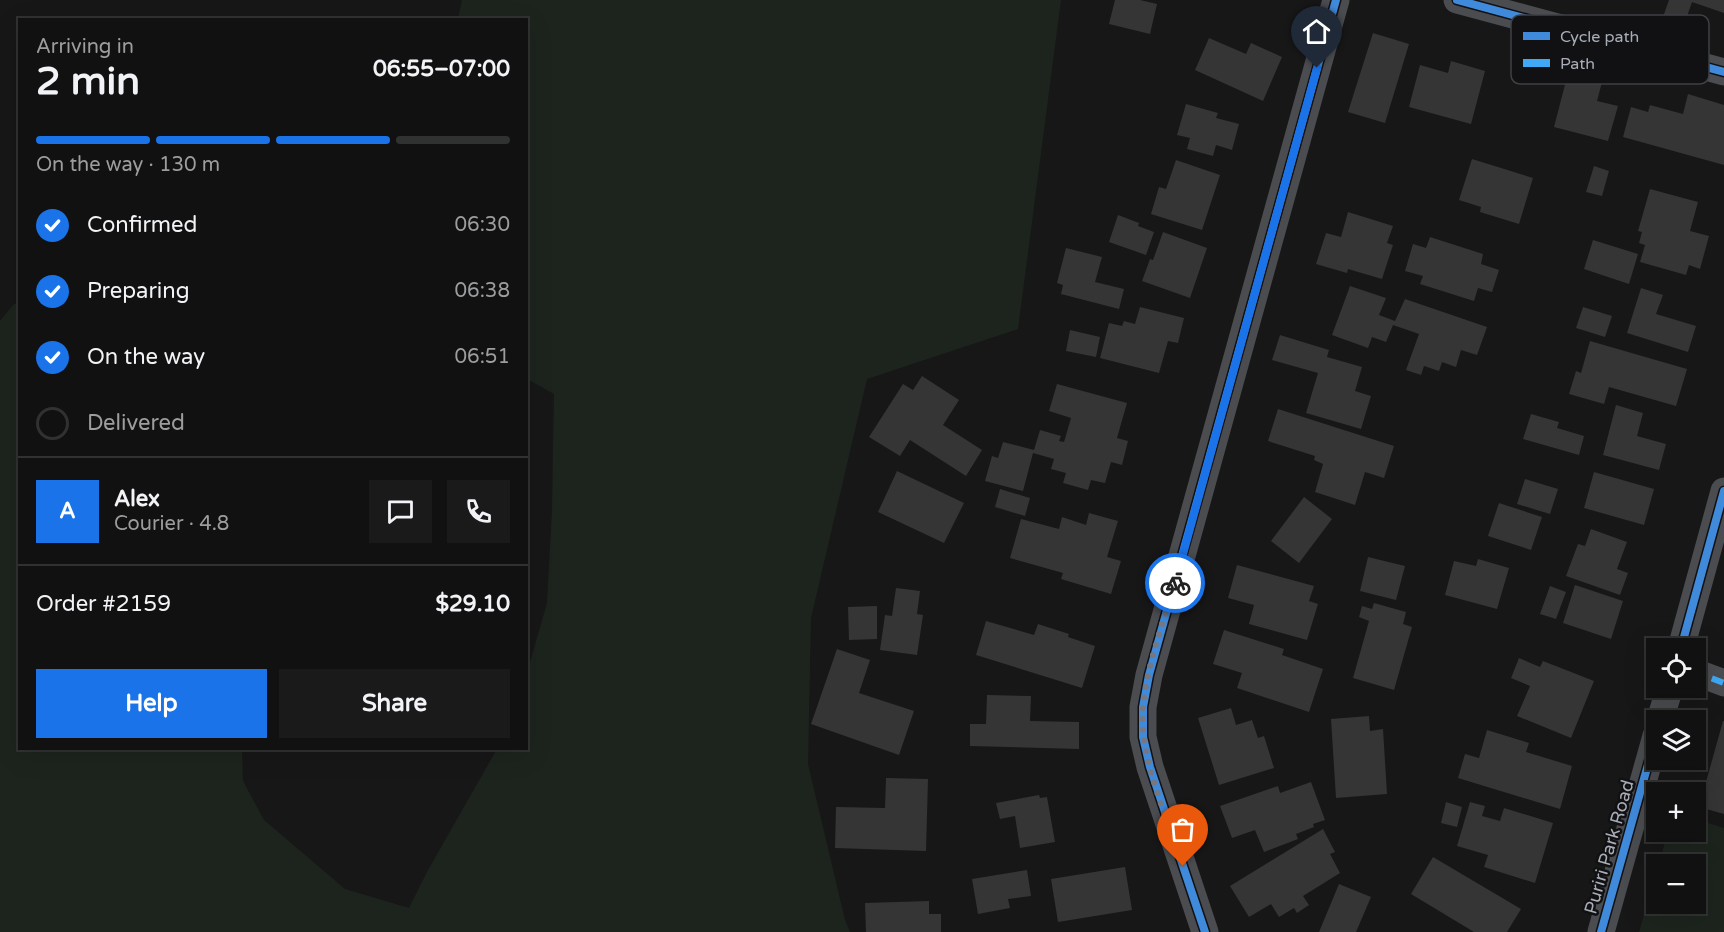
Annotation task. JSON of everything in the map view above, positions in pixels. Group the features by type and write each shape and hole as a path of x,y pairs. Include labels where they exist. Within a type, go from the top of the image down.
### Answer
{"street":[{"path":"1205,932 1150,767 1143,737 1143,707 1149,675 1336,0"},
{"path":"1457,0 1513,15"},
{"path":"1709,68 1724,72"},
{"path":"1683,638 1724,491"},
{"path":"1706,676 1724,683"},
{"name":"Puriri Park Road","path":"1601,932 1646,770"}],"shaded area":[{"path":"462,0 1061,0 1018,329 867,379 811,618 808,764 845,920 850,932 0,932 0,321 13,305 18,302 18,750 242,750 243,781 264,820 345,889 409,908 496,750 528,750 528,670 547,603 552,510 554,394 528,380 528,18 458,18"},
{"path":"1706,822 1724,828 1724,932 1639,932 1646,908 1646,914 1706,914 1706,854 1662,854 1665,842 1706,842"}],"building":[{"path":"1115,0 1140,0 1157,4 1150,34 1109,24"},
{"path":"1669,0 1724,0 1724,13 1692,2 1687,15 1664,15"},
{"path":"1373,33 1409,44 1385,123 1348,112"},
{"path":"1209,38 1246,54 1251,43 1282,57 1263,101 1195,70"},
{"path":"1451,61 1485,71 1471,124 1409,107 1420,65 1448,73"},
{"path":"1565,84 1601,84 1597,101 1618,106 1608,141 1554,127"},
{"path":"1688,94 1724,105 1724,165 1623,137 1631,107 1648,112 1650,105 1683,114"},
{"path":"1186,104 1218,113 1216,118 1239,124 1232,150 1216,145 1213,156 1187,149 1190,138 1177,135"},
{"path":"1472,159 1533,178 1519,224 1480,212 1481,207 1459,200"},
{"path":"1176,160 1220,175 1202,230 1151,214 1159,187 1166,189"},
{"path":"1594,166 1609,171 1602,196 1586,192"},
{"path":"1650,189 1698,202 1690,231 1709,236 1700,269 1689,265 1686,275 1640,262 1645,245 1639,243 1642,232 1638,231"},
{"path":"1348,212 1393,226 1387,243 1393,245 1382,279 1348,269 1347,273 1316,264 1326,233 1341,237"},
{"path":"1118,215 1154,232 1146,255 1109,242"},
{"path":"1163,232 1207,248 1190,298 1142,281 1150,259 1153,260"},
{"path":"1430,237 1483,254 1481,264 1499,270 1492,292 1478,288 1474,301 1420,284 1423,276 1405,271 1413,244 1426,248"},
{"path":"1593,240 1638,254 1629,284 1584,269"},
{"path":"1066,248 1102,257 1095,282 1124,289 1119,309 1061,294 1063,285 1057,283"},
{"path":"1350,286 1386,298 1379,315 1395,321 1405,299 1487,327 1477,355 1461,350 1456,367 1442,362 1439,371 1424,366 1421,375 1406,370 1419,334 1393,325 1386,342 1372,337 1368,348 1332,335"},
{"path":"1641,288 1663,295 1656,314 1696,326 1688,352 1627,333"},
{"path":"1140,307 1184,318 1178,343 1168,341 1159,373 1100,358 1109,323 1122,326 1124,321 1135,324"},
{"path":"1583,307 1612,316 1605,337 1576,328"},
{"path":"1070,330 1100,337 1096,357 1066,351"},
{"path":"1280,335 1329,350 1327,357 1362,367 1355,391 1371,396 1361,429 1306,413 1318,373 1272,360"},
{"path":"1590,341 1687,369 1676,406 1609,387 1604,404 1569,394 1576,371 1581,373"},
{"path":"922,376 959,400 943,425 982,450 966,476 910,440 900,456 869,437 903,384 913,390"},
{"path":"1057,384 1127,403 1117,438 1128,441 1122,465 1111,462 1105,483 1091,480 1088,490 1063,483 1066,473 1051,469 1054,459 1033,453 1023,491 985,481 992,456 998,458 1003,442 1034,450 1040,430 1061,436 1059,441 1064,442 1071,418 1049,411"},
{"path":"1616,405 1643,413 1637,436 1666,444 1659,470 1603,455"},
{"path":"1278,409 1394,446 1384,478 1365,472 1355,505 1315,492 1323,464 1314,460 1315,456 1268,441"},
{"path":"1531,414 1559,422 1557,428 1584,436 1579,455 1523,439"},
{"path":"897,471 964,503 944,543 878,512"},
{"path":"1594,472 1654,489 1644,525 1584,508"},
{"path":"1525,479 1558,489 1550,514 1517,504"},
{"path":"1000,489 1030,498 1025,516 995,507"},
{"path":"1304,497 1332,519 1299,563 1271,541"},
{"path":"1499,503 1542,517 1531,550 1488,536"},
{"path":"1089,513 1118,521 1107,557 1121,561 1111,594 1061,579 1063,573 1010,558 1021,519 1059,529 1062,517 1086,525"},
{"path":"1591,529 1627,542 1617,569 1628,573 1620,595 1566,576 1578,544 1585,546"},
{"path":"1368,557 1405,566 1396,600 1360,591"},
{"path":"1478,559 1509,568 1497,609 1445,595 1454,561 1476,566"},
{"path":"1237,565 1314,586 1309,601 1318,604 1307,640 1249,624 1254,605 1228,598"},
{"path":"1575,585 1623,601 1611,639 1563,623"},
{"path":"1550,586 1566,592 1556,619 1540,614"},
{"path":"896,588 920,591 917,614 923,615 917,655 880,650 885,615 892,616"},
{"path":"1374,603 1406,612 1403,624 1412,627 1394,690 1353,678 1369,621 1359,617 1362,606 1372,609"},
{"path":"877,606 877,639 849,640 848,607"},
{"path":"986,621 1034,635 1038,624 1069,634 1068,637 1095,646 1082,688 976,655"},
{"path":"1224,630 1284,649 1282,655 1323,669 1309,712 1237,688 1242,673 1213,664"},
{"path":"837,649 870,660 859,693 914,711 899,755 811,724"},
{"path":"1519,658 1540,667 1543,661 1594,681 1571,738 1517,716 1530,686 1511,678"},
{"path":"987,695 1031,696 1030,721 1079,722 1079,749 970,746 970,724 986,724"},
{"path":"1231,708 1236,725 1252,720 1258,738 1264,736 1274,768 1219,785 1198,718"},
{"path":"1369,716 1370,731 1383,729 1387,794 1336,798 1331,719"},
{"path":"1724,721 1724,814 1706,809 1706,782"},
{"path":"1487,730 1529,743 1526,752 1572,766 1560,809 1458,778 1465,754 1479,758"},
{"path":"886,778 928,779 926,851 835,848 836,807 885,808"},
{"path":"1311,782 1325,820 1296,834 1298,839 1264,852 1255,830 1232,838 1220,806 1278,786 1280,793"},
{"path":"1039,795 1040,798 1047,797 1055,842 1020,848 1015,816 1000,819 996,803"},
{"path":"1446,802 1462,807 1457,827 1441,823"},
{"path":"1470,802 1485,806 1482,816 1500,821 1504,808 1553,823 1535,883 1484,867 1488,855 1457,846"},
{"path":"1323,829 1335,852 1330,854 1340,873 1303,896 1309,905 1297,913 1294,908 1279,917 1271,904 1249,917 1230,886"},
{"path":"1433,857 1521,909 1507,932 1474,932 1411,894"},
{"path":"1125,867 1132,910 1058,922 1051,879"},
{"path":"1027,870 1031,896 1008,899 1010,908 978,914 972,879"},
{"path":"1339,884 1371,897 1356,932 1319,932"},
{"path":"929,901 929,914 941,914 941,932 866,932 865,903"}],"marked path":[{"path":"1706,676 1724,683"}],"cycle path":[{"path":"1205,932 1150,767 1143,737 1143,707 1149,675 1336,0"},
{"path":"1457,0 1513,15"},
{"path":"1709,68 1724,72"},
{"path":"1684,638 1724,491"},
{"path":"1601,932 1646,770"}],"way so far":[{"path":"1175,583 1149,675 1143,707 1143,737 1150,767 1183,866"}],"route":[{"path":"1175,583 1317,68"}]}
